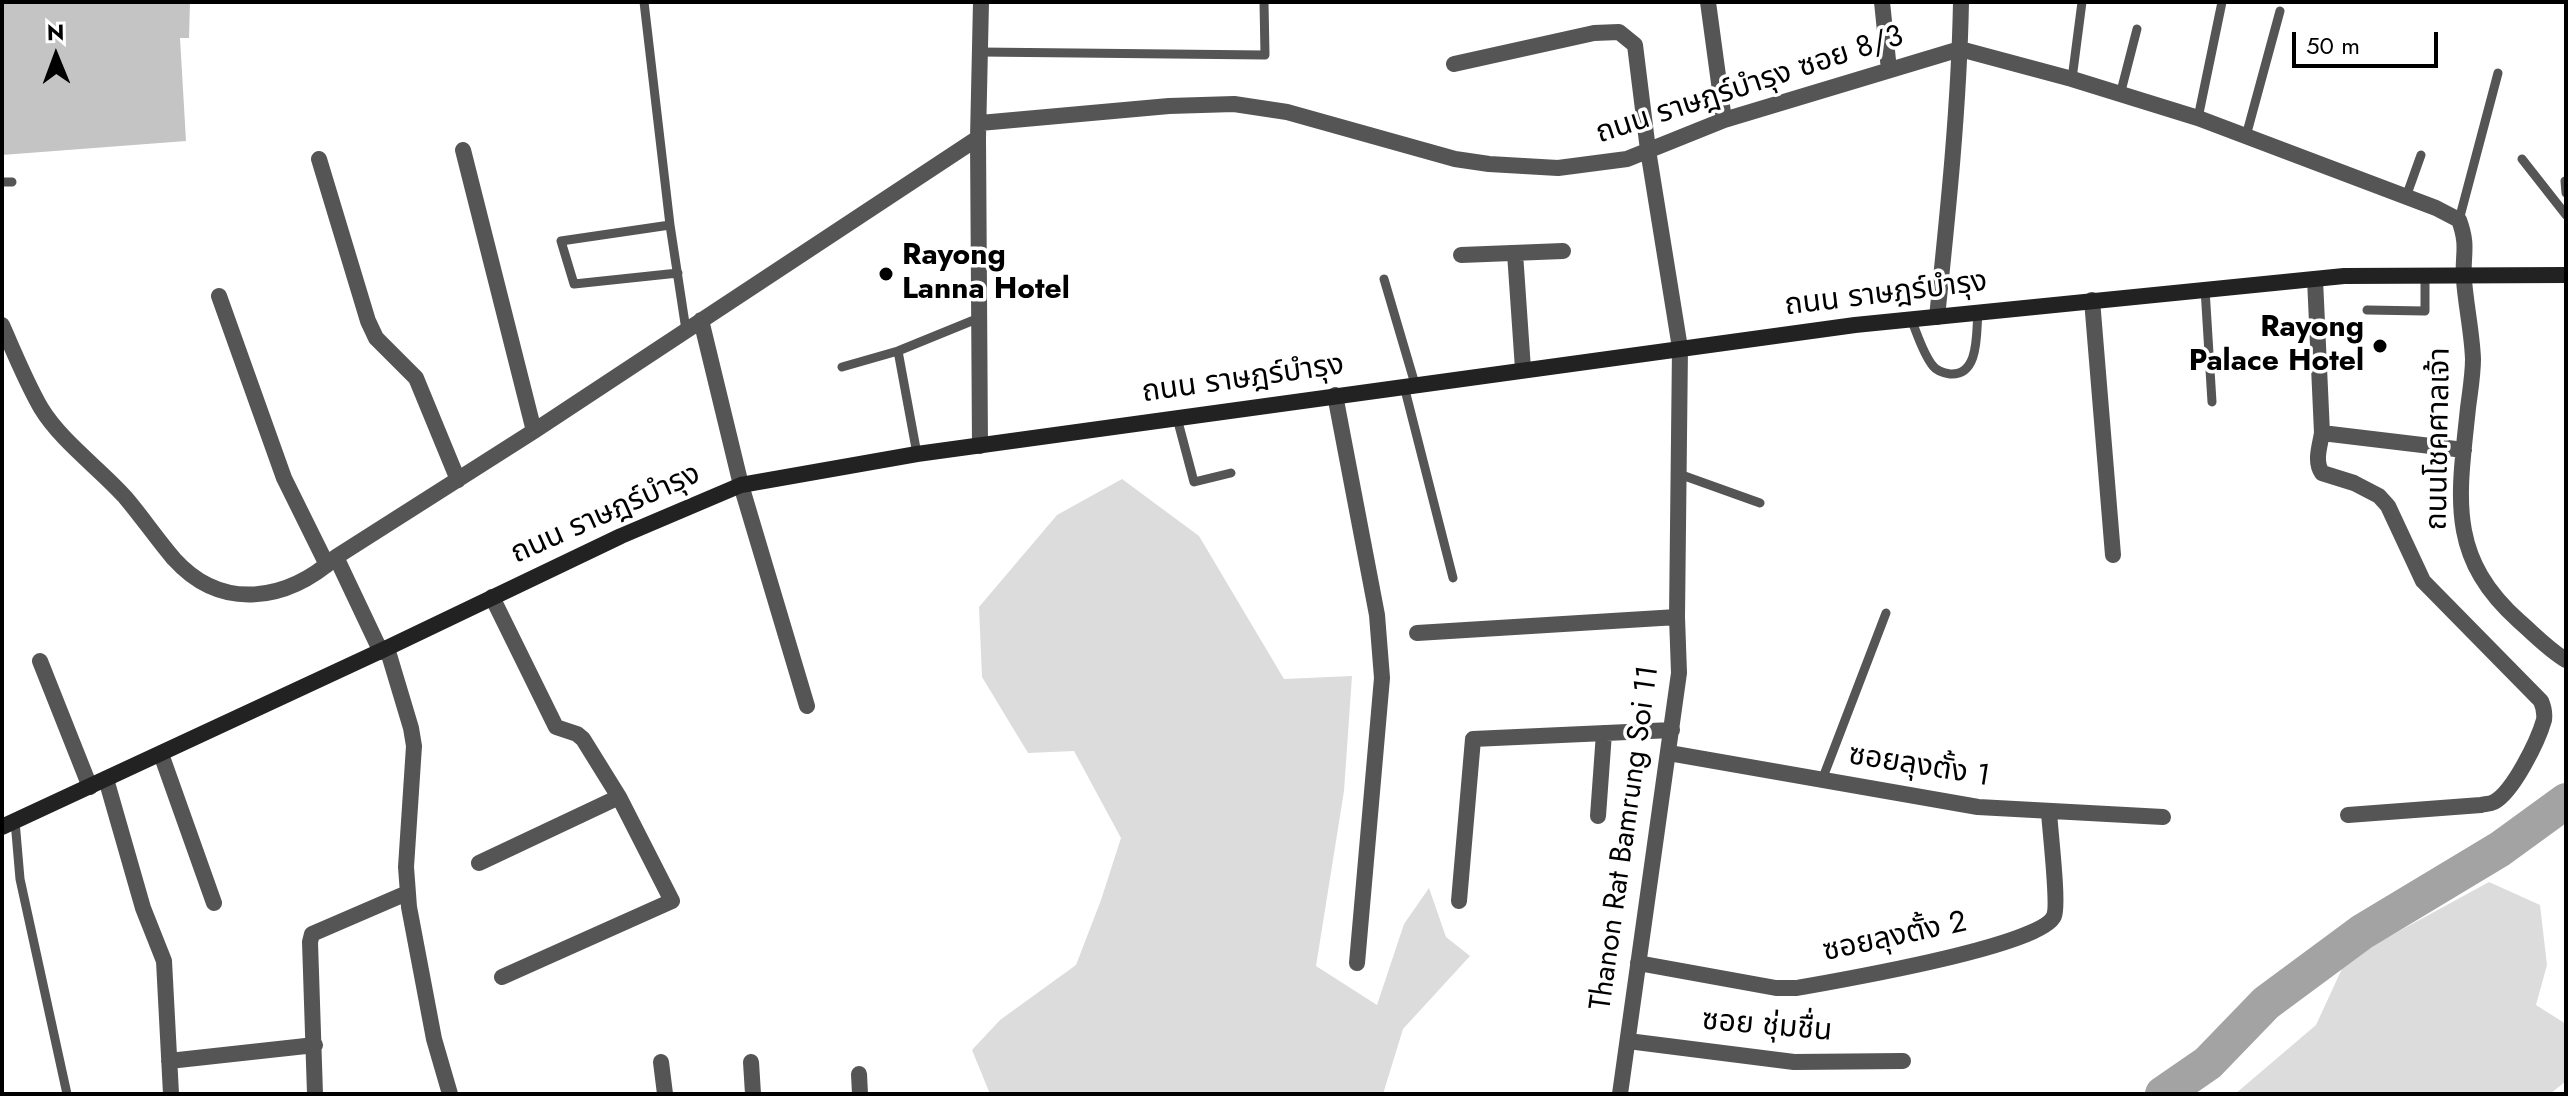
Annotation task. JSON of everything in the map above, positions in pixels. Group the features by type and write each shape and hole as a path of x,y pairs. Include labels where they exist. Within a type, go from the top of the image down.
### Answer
{"street":[{"path":"980,446 981,2"},
{"path":"1708,2 1724,120"},
{"path":"1882,2 1889,70"},
{"path":"1937,317 1947,226 1961,2"},
{"name":"Thanon Rat Bamrung Soi 11","path":"1454,64 1594,33 1619,32 1635,45 1648,150 1680,348 1679,673 1620,1094"},
{"path":"1960,49 2198,118 2446,213 2459,220 2466,244 2464,276"},
{"name":"ถนน ราษฎร์บำรุง ซอย 8/3","path":"979,131 1169,106 1234,104 1287,112 1455,159 1558,168 1582,166 1627,159 1724,120 1960,49"},
{"path":"2,325 42,410 132,505 175,560 200,582 230,593 260,595 290,588 534,431 979,131"},
{"path":"463,150 534,431"},
{"path":"319,159 368,321 376,338 416,378 458,480"},
{"path":"1461,255 1563,251"},
{"path":"1515,253 1523,369"},
{"name":"ถนน ราษฎร์บำรุง","path":"8,824 384,650 621,536 741,485 917,454 1523,369 1911,319 2344,276 2566,275"},
{"name":"ถนนโชคศาลเจ้า","path":"2464,276 2473,360 2464,450 2463,534 2470,558 2488,589 2566,660"},
{"path":"2315,279 2322,433 2318,467 2322,473 2368,490 2388,506 2423,581 2541,701 2544,708 2544,718 2527,758 2504,793 2494,802 2348,815"},
{"path":"219,296 284,478 384,650 411,728 414,746 407,893 434,1039 450,1094"},
{"path":"2092,300 2113,555"},
{"path":"701,320 741,485 807,706"},
{"path":"1335,395 1377,615 1382,678 1357,963"},
{"path":"2322,433 2464,450"},
{"path":"492,597 556,727 583,739 619,797 672,901 502,977"},
{"path":"1417,633 1677,617"},
{"path":"40,661 90,787"},
{"path":"1459,901 1473,739 1672,730"},
{"path":"1598,816 1604,733"},
{"name":"ซอยลุงตั้ง 1","path":"1669,753 1978,807 2163,817"},
{"path":"161,754 214,903"},
{"path":"106,779 143,908 164,961 171,1094"},
{"path":"479,863 619,797"},
{"name":"ซอยลุงตั้ง 2","path":"1638,963 1776,988 1797,988 1955,956 2019,938 2046,926 2055,912 2049,812"},
{"path":"315,1094 312,934 407,893"},
{"name":"ซอย ชุ่มชื่น","path":"1628,1041 1794,1062 1903,1061"},
{"path":"169,1061 315,1045"},
{"path":"661,1062 665,1094"},
{"path":"751,1062 753,1094"},
{"path":"859,1074 860,1094"}],"lane":[{"path":"644,2 670,225 686,330"},
{"path":"980,52 1265,55 1264,2"},
{"path":"2072,79 2082,2"},
{"path":"2198,118 2222,2"},
{"path":"2246,136 2280,11"},
{"path":"2120,95 2137,29"},
{"path":"2459,220 2498,73"},
{"path":"2406,197 2421,155"},
{"path":"2522,159 2566,215"},
{"path":"2565,181 2566,193"},
{"path":"670,225 561,241 574,284 678,273"},
{"path":"2367,310 2425,311 2425,276"},
{"path":"1384,279 1453,578"},
{"path":"2205,289 2212,402"},
{"path":"1911,319 1932,365 1941,372 1960,373 1973,359 1978,312"},
{"path":"842,367 898,351 979,318"},
{"path":"898,351 917,454"},
{"path":"1177,418 1194,482 1231,473"},
{"path":"1679,474 1760,503"},
{"path":"1822,780 1886,613"},
{"path":"8,824 67,1094"}],"shaded area":[{"path":"1122,479 1199,536 1284,679 1352,676 1344,791 1316,966 1377,1005 1404,924 1429,888 1446,937 1470,956 1403,1029 1383,1094 990,1094 972,1050 1000,1020 1076,965 1121,838 1074,751 1028,753 982,677 979,607 1057,515"},
{"path":"2489,882 2540,905 2547,965 2536,1005 2566,1024 2566,1081 2550,1094 2235,1094 2316,1025 2346,960"}],"building":[{"path":"4,2 190,2 189,38 180,38 186,141 2,155"}],"waterway":[{"path":"2163,1094 2208,1063 2266,1003 2362,932 2500,849 2566,801"}],"place":[{"name":"Rayong Lanna Hotel","path":"886,274"},
{"name":"Rayong Palace Hotel","path":"2380,346"}]}
